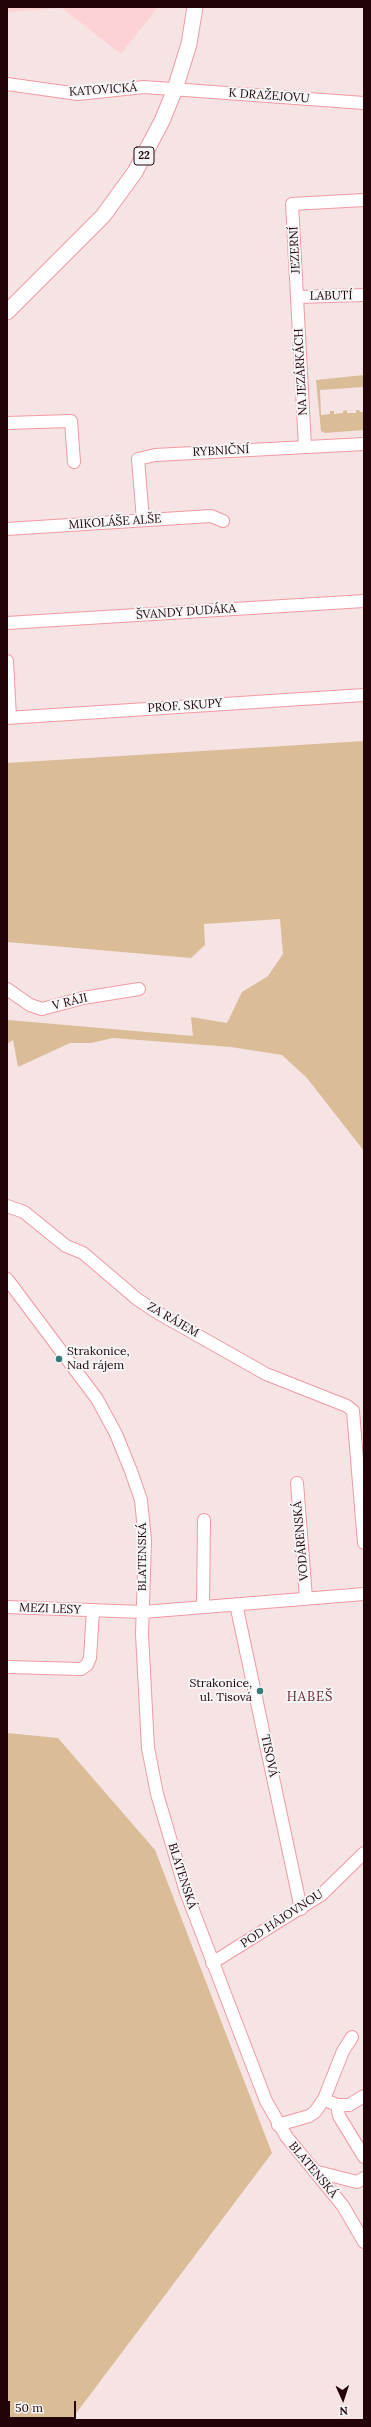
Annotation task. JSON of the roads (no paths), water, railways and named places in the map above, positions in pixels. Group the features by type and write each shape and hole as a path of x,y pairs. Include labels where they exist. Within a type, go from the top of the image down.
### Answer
{"main road":[{"name":"22","path":"7,312 75,246 118,197 149,148 175,89 189,44 195,7"}],"street":[{"name":"KATOVICKÁ","path":"7,84 78,94 134,87 175,89"},
{"name":"K DRAŽEJOVU","path":"175,89 364,103"},
{"name":"JEZERNÍ","path":"297,297 292,204 364,200"},
{"name":"LABUTÍ","path":"297,297 364,295"},
{"name":"NA JEZÁRKÁCH","path":"297,297 305,447"},
{"path":"7,423 71,421 74,462"},
{"name":"RYBNIČNÍ","path":"142,520 138,459 156,455 364,444"},
{"name":"MIKOLÁŠE ALŠE","path":"7,529 211,516 223,521"},
{"name":"ŠVANDY DUDÁKA","path":"7,623 364,601"},
{"path":"7,661 9,718"},
{"name":"PROF. SKUPY","path":"9,718 364,695"},
{"name":"V RÁJI","path":"7,989 30,1005 42,1009 83,998 139,989"},
{"name":"ZA RÁJEM","path":"7,1206 24,1212 66,1246 83,1253 136,1299 158,1313 266,1374 347,1406 352,1411 364,1543"},
{"name":"BLATENSKÁ","path":"7,1279 97,1399 116,1434 131,1471 141,1500 145,1540 143,1612 148,1748 157,1794 186,1892 257,2080 278,2125 343,2206 364,2242"},
{"name":"VODÁRENSKÁ","path":"297,1483 306,1598"},
{"path":"203,1606 204,1520"},
{"name":"VODÁRENSKÁ","path":"143,1612 364,1594"},
{"name":"TISOVÁ","path":"236,1604 301,1909"},
{"name":"MEZI LESY","path":"7,1607 143,1612"},
{"name":"MEZI LESY","path":"7,1667 81,1669 87,1665 90,1658 92,1610"},
{"name":"POD HÁJOVNOU","path":"212,1963 301,1909 321,1895 364,1853"},
{"path":"278,2125 309,2116 324,2099 340,2058 352,2037"},
{"path":"324,2099 337,2105 349,2105 364,2096"},
{"path":"337,2105 339,2116 364,2158"},
{"path":"314,2171 357,2182 364,2178"}],"place":[{"name":"Strakonice, Nad rájem","path":"59,1359"},
{"name":"Strakonice, ul. Tisová","path":"260,1691"}],"district":[{"name":"HABEŠ","path":"310,1697"}]}
